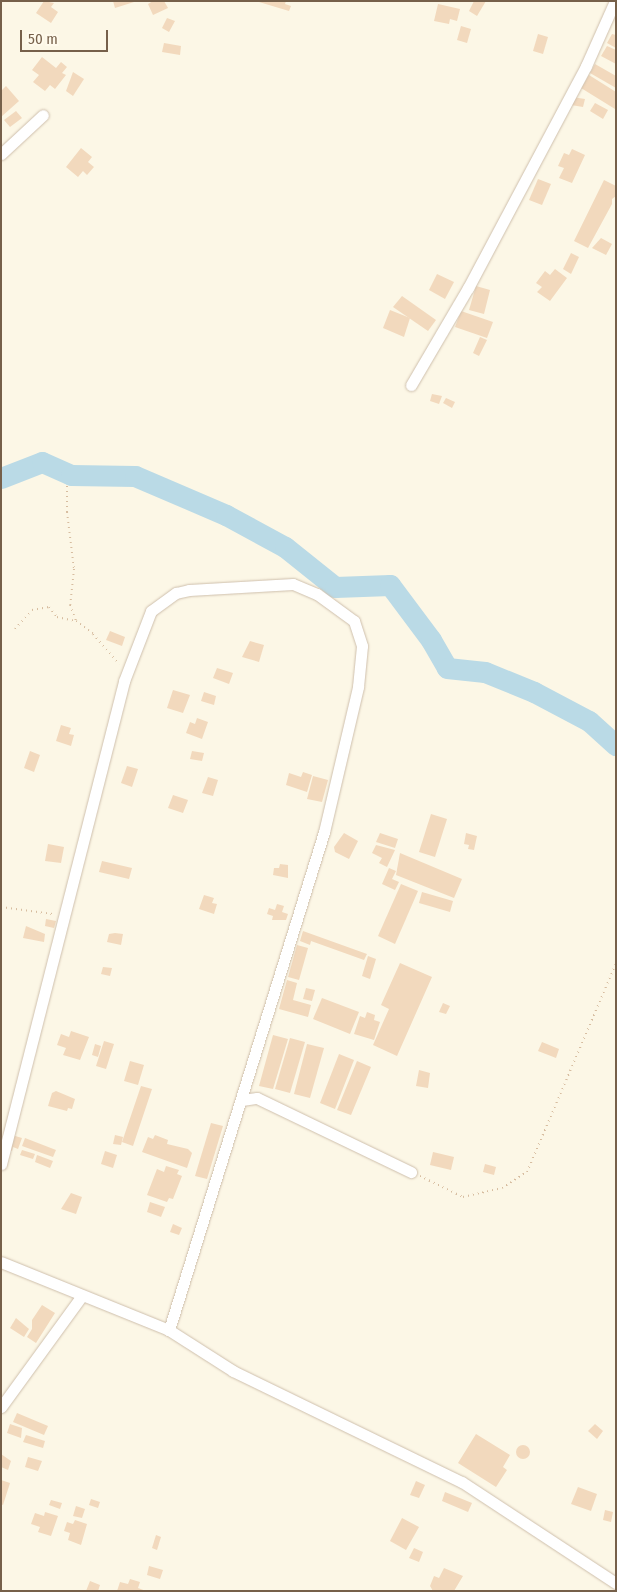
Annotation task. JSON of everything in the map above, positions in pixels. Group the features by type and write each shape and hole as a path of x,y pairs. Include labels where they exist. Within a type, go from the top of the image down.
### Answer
{"street":[{"path":"411,385 468,288 581,75 615,1"},
{"path":"1,154 43,115"},
{"path":"1,1164 66,916 124,681 151,611 176,594 189,590 293,584 334,604 354,621 362,646 358,687 324,832 169,1330"},
{"path":"242,1100 257,1098 411,1172"},
{"path":"1,1262 80,1297 169,1330 233,1370 462,1482 616,1583"},
{"path":"2,1403 80,1297"}],"path":[{"path":"67,486 67,512 74,569 70,605 76,621 117,658 124,681"},
{"path":"15,629 32,610 48,607 57,617 76,621"},
{"path":"1,907 66,916"},
{"path":"411,1172 463,1196 502,1188 527,1172 616,963"}],"building":[{"path":"44,1 54,3 51,7 58,12 51,23 36,13"},
{"path":"113,1 134,1 134,2 115,8"},
{"path":"153,1 164,1 168,8 153,15 148,4"},
{"path":"286,1 285,4 291,6 289,11 259,2"},
{"path":"474,1 486,1 477,16 469,11"},
{"path":"438,4 460,9 457,21 450,19 449,24 434,21"},
{"path":"167,18 175,21 169,32 162,28"},
{"path":"461,26 471,29 467,43 457,40"},
{"path":"538,34 548,37 543,54 533,51"},
{"path":"612,34 616,35 616,48 607,43"},
{"path":"164,43 181,46 180,55 162,52"},
{"path":"607,46 616,50 616,64 601,56"},
{"path":"42,57 56,68 61,62 67,67 62,73 66,75 55,89 50,85 45,91 33,82 39,75 32,70"},
{"path":"595,64 616,76 616,88 590,73"},
{"path":"73,72 84,79 73,96 66,91"},
{"path":"589,75 616,92 615,109 581,88"},
{"path":"6,86 19,101 1,117 1,91"},
{"path":"572,97 585,99 583,107 571,105"},
{"path":"595,103 608,110 603,119 590,111"},
{"path":"16,111 22,118 10,127 4,120"},
{"path":"81,148 92,157 88,162 94,167 87,175 83,171 78,177 66,167"},
{"path":"572,149 585,155 572,183 559,178 564,168 558,166 564,153 569,155"},
{"path":"538,179 551,184 542,205 529,200"},
{"path":"604,180 616,186 616,196 612,199 612,204 588,248 574,241"},
{"path":"601,238 612,244 606,255 592,248"},
{"path":"571,253 579,257 571,274 563,269"},
{"path":"555,269 567,278 550,301 537,292 542,287 536,283 545,271 550,275"},
{"path":"437,274 454,282 445,299 429,290"},
{"path":"476,286 490,290 484,314 469,310"},
{"path":"402,296 436,320 428,331 393,307"},
{"path":"390,310 410,318 404,337 383,328"},
{"path":"461,311 493,322 487,338 455,327"},
{"path":"480,337 487,340 479,356 473,353"},
{"path":"432,394 442,396 439,404 430,401"},
{"path":"446,398 455,402 452,408 443,403"},
{"path":"110,631 125,637 122,646 106,640"},
{"path":"250,641 264,645 259,662 242,657"},
{"path":"217,668 233,673 229,684 213,678"},
{"path":"173,690 190,695 183,713 167,708"},
{"path":"204,692 216,696 214,705 201,701"},
{"path":"197,718 208,722 202,739 186,733 190,722 195,724"},
{"path":"61,725 71,728 69,734 74,735 71,746 56,741"},
{"path":"30,751 40,755 34,772 24,768"},
{"path":"192,751 204,753 202,761 190,759"},
{"path":"127,766 138,769 132,787 121,783"},
{"path":"303,772 312,775 307,792 286,785 289,773 301,777"},
{"path":"313,776 328,780 322,802 307,799"},
{"path":"208,777 218,780 213,796 202,793"},
{"path":"173,795 188,800 183,813 168,808"},
{"path":"431,814 447,819 435,857 419,852"},
{"path":"344,833 358,841 349,859 335,852 334,847"},
{"path":"380,833 398,839 395,848 376,842"},
{"path":"466,833 477,836 474,850 468,849 469,845 464,844"},
{"path":"48,844 64,847 61,863 45,861"},
{"path":"376,845 395,850 387,867 379,863 382,858 372,853"},
{"path":"400,853 462,879 454,898 396,875"},
{"path":"102,861 132,868 129,879 99,872"},
{"path":"280,864 288,865 288,878 273,875 274,868 279,868"},
{"path":"389,868 396,871 392,879 399,882 395,890 382,884"},
{"path":"401,884 418,891 395,944 378,936"},
{"path":"422,892 453,901 450,912 419,903"},
{"path":"204,895 214,898 212,903 217,904 214,914 199,909"},
{"path":"277,904 284,906 282,912 288,914 286,920 272,920 273,916 267,914 269,908 275,910"},
{"path":"46,919 56,921 54,928 45,926"},
{"path":"26,926 45,934 44,942 23,938"},
{"path":"303,931 367,954 364,960 311,941 310,945 300,941"},
{"path":"109,934 123,934 121,945 107,942"},
{"path":"297,945 308,948 299,980 288,977"},
{"path":"368,956 376,959 370,979 362,976"},
{"path":"400,963 432,977 397,1056 373,1045 389,1009 381,1005"},
{"path":"103,967 112,968 110,976 101,974"},
{"path":"287,980 297,983 293,1000 311,1005 308,1017 279,1009"},
{"path":"306,988 315,990 312,1001 303,999"},
{"path":"322,998 359,1012 350,1034 313,1019"},
{"path":"443,1003 450,1006 446,1014 439,1012"},
{"path":"367,1012 375,1015 374,1020 380,1022 374,1040 354,1034 360,1016 365,1018"},
{"path":"71,1031 89,1037 80,1060 63,1055 66,1048 57,1045 61,1034 69,1037"},
{"path":"273,1035 288,1039 273,1089 259,1086"},
{"path":"290,1038 305,1042 290,1093 275,1089"},
{"path":"104,1041 114,1044 106,1069 96,1066"},
{"path":"542,1042 559,1049 556,1058 538,1051"},
{"path":"95,1044 101,1046 98,1057 92,1055"},
{"path":"307,1044 324,1048 310,1098 294,1094"},
{"path":"339,1054 354,1060 335,1109 320,1103"},
{"path":"130,1061 144,1065 138,1085 124,1081"},
{"path":"357,1061 371,1067 351,1115 337,1110"},
{"path":"419,1070 430,1073 428,1088 416,1086"},
{"path":"141,1086 152,1089 133,1146 122,1142"},
{"path":"56,1091 75,1099 72,1109 68,1108 67,1111 48,1106 52,1093"},
{"path":"211,1123 223,1126 207,1179 195,1176"},
{"path":"12,1135 22,1138 18,1149 13,1147 12,1151 7,1149"},
{"path":"115,1135 123,1137 121,1145 113,1144"},
{"path":"155,1135 168,1140 167,1144 188,1149 192,1153 187,1168 142,1152 148,1137 153,1139"},
{"path":"25,1138 56,1150 53,1157 22,1146"},
{"path":"22,1150 35,1154 33,1159 20,1155"},
{"path":"105,1151 117,1155 113,1168 101,1164"},
{"path":"433,1152 454,1157 451,1170 430,1165"},
{"path":"37,1155 53,1161 50,1168 35,1162"},
{"path":"485,1164 496,1167 494,1175 483,1172"},
{"path":"166,1166 179,1170 177,1174 182,1176 173,1199 169,1198 167,1202 147,1195 157,1169 164,1172"},
{"path":"71,1193 82,1197 76,1214 61,1209"},
{"path":"150,1202 165,1207 161,1217 147,1212"},
{"path":"173,1224 182,1228 179,1235 170,1232"},
{"path":"42,1305 55,1313 36,1343 27,1337 32,1329 32,1320"},
{"path":"16,1318 29,1329 24,1337 10,1328"},
{"path":"17,1413 48,1426 44,1435 13,1422"},
{"path":"10,1424 22,1428 21,1438 7,1433"},
{"path":"595,1424 603,1431 597,1439 588,1431"},
{"path":"476,1434 510,1455 503,1467 507,1470 496,1487 458,1463"},
{"path":"26,1435 45,1441 43,1448 23,1442"},
{"path":"523,1445 528,1447 530,1452 528,1457 523,1459 518,1457 516,1452 518,1447"},
{"path":"1,1454 11,1461 8,1470 1,1467"},
{"path":"28,1457 42,1461 38,1471 25,1467"},
{"path":"1,1480 10,1483 3,1505 1,1504"},
{"path":"416,1481 425,1485 419,1498 410,1495"},
{"path":"578,1487 597,1494 591,1511 571,1504"},
{"path":"445,1492 472,1503 468,1512 442,1501"},
{"path":"91,1499 100,1502 98,1508 89,1505"},
{"path":"51,1500 62,1503 60,1509 49,1505"},
{"path":"76,1506 85,1509 82,1518 73,1516"},
{"path":"605,1510 613,1512 611,1522 603,1520"},
{"path":"45,1512 58,1516 51,1536 38,1532 40,1527 31,1524 35,1513 44,1516"},
{"path":"402,1518 419,1527 406,1550 390,1541"},
{"path":"75,1520 87,1524 81,1545 68,1540 70,1533 64,1531 67,1522 73,1524"},
{"path":"156,1535 161,1537 157,1550 152,1548"},
{"path":"414,1548 423,1552 419,1562 409,1558"},
{"path":"149,1566 163,1570 160,1579 147,1575"},
{"path":"444,1568 463,1576 454,1591 433,1591 430,1586 434,1576 439,1578"},
{"path":"130,1579 140,1582 138,1588 146,1591 117,1591 120,1582 128,1584"},
{"path":"90,1581 100,1585 98,1591 86,1591"}],"waterway":[{"path":"1,478 42,462 71,475 135,476 226,515 285,547 335,587 390,585 431,640 447,668 485,672 534,692 589,721 616,745"}]}
